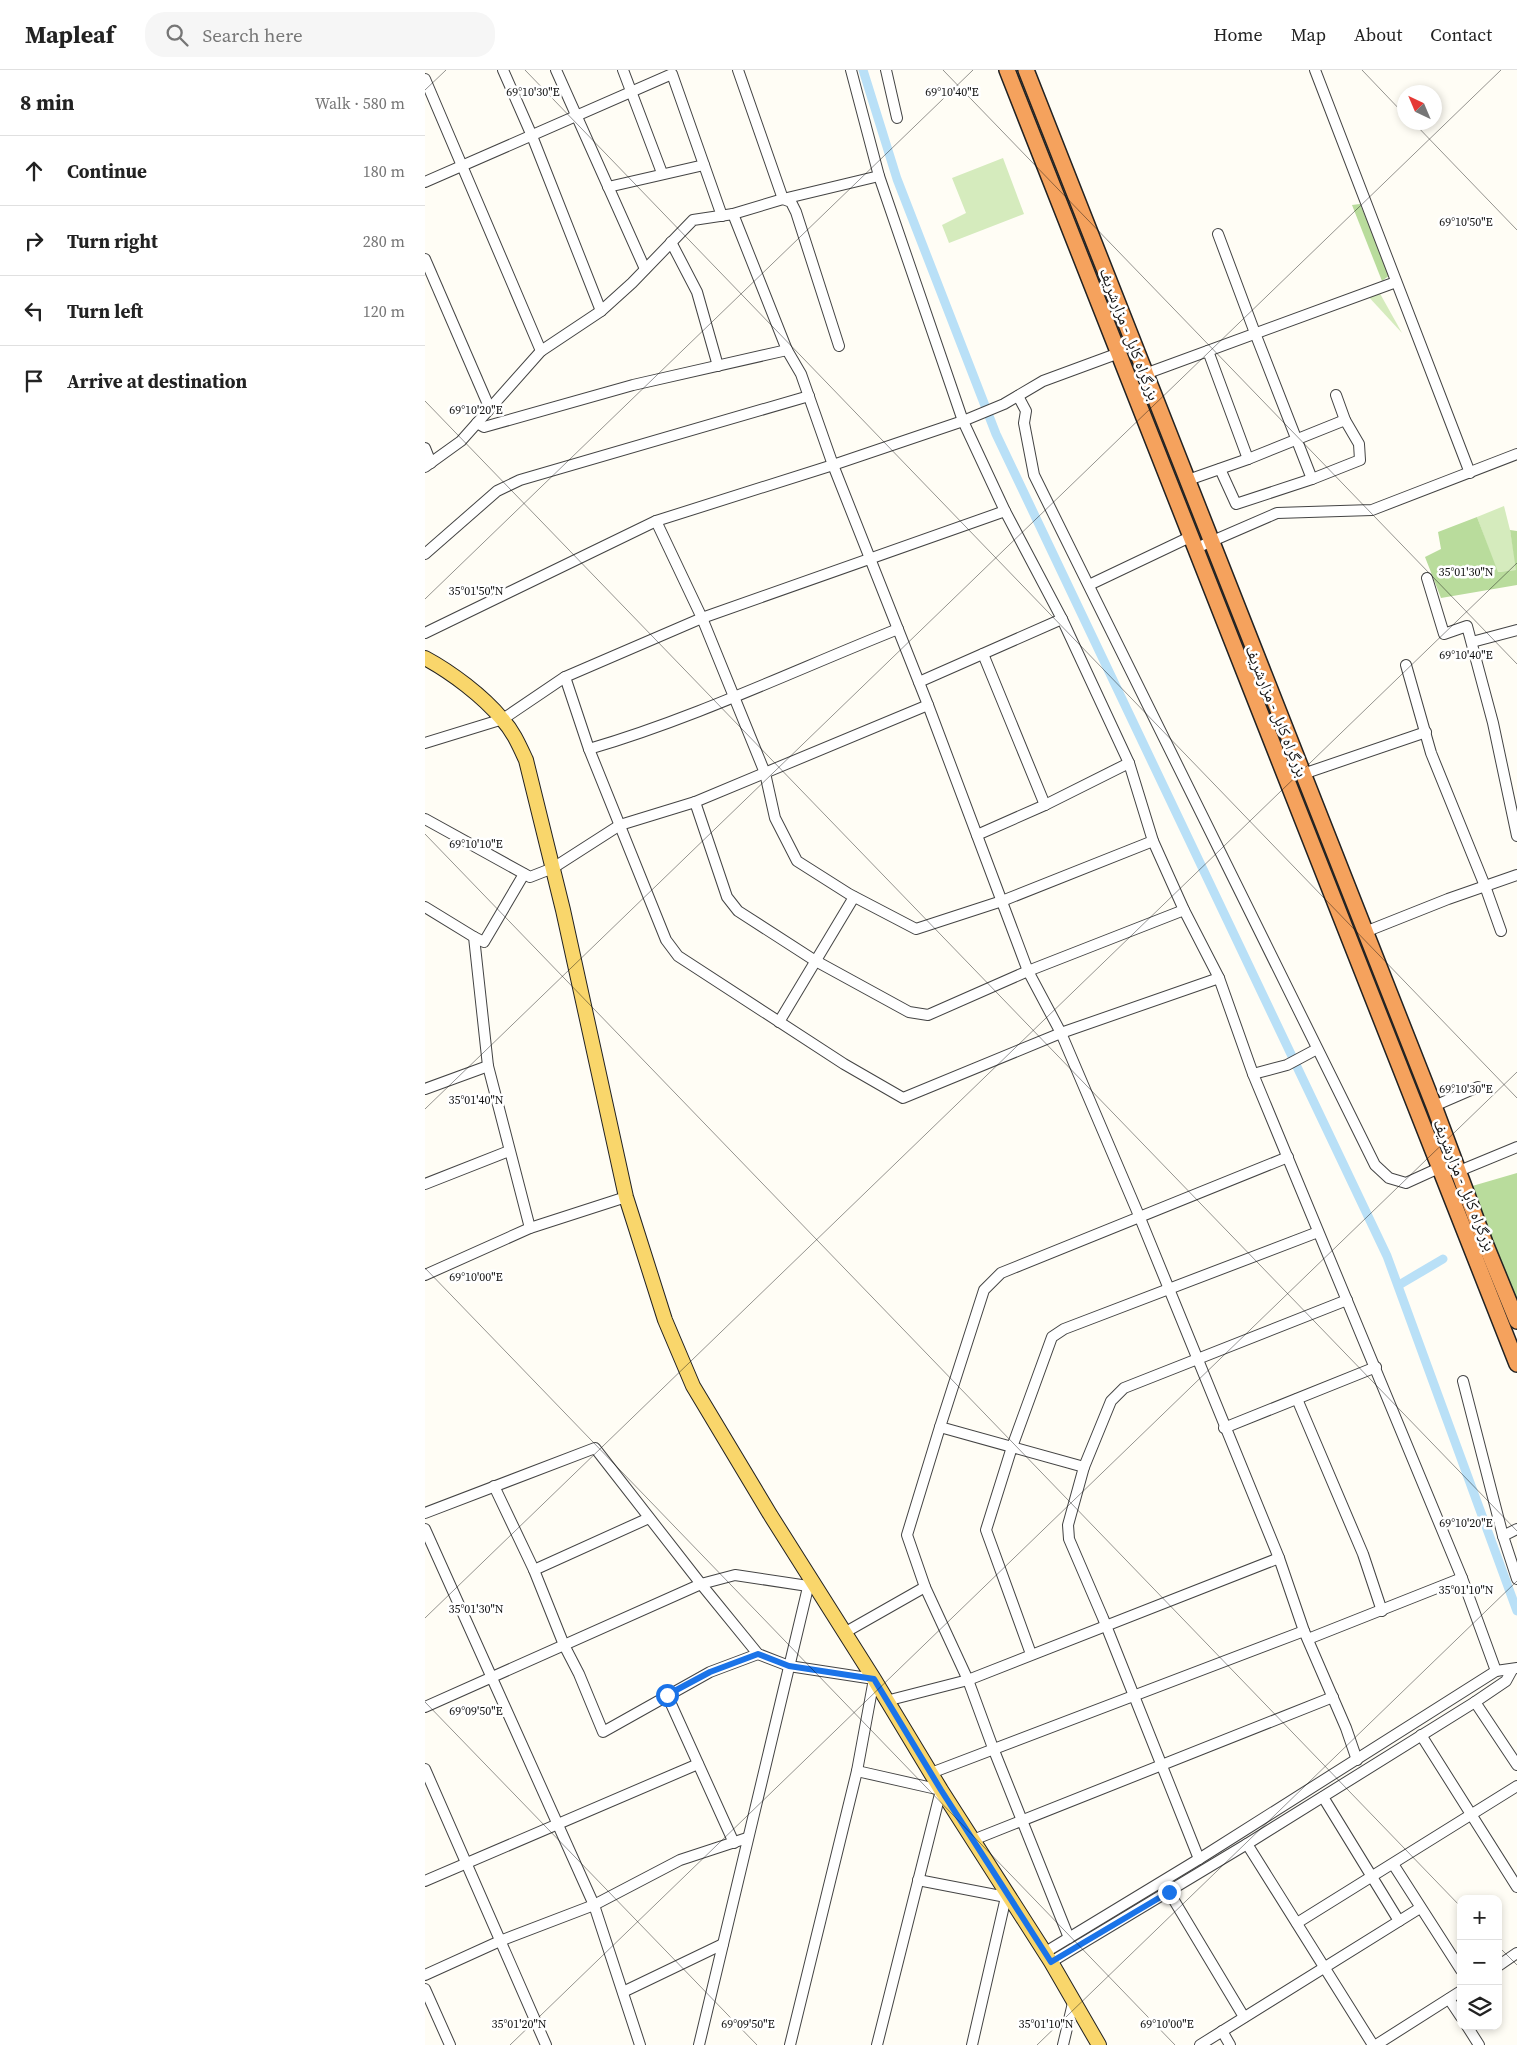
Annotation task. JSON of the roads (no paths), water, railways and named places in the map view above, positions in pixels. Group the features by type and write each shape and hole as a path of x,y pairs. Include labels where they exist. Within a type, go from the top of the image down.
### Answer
{"highway":[{"name":"بزرگراه کابل - مزارشریف","path":"1007,70 1517,1364"},
{"name":"بزرگراه کابل - مزارشریف","path":"1026,70 1517,1321"}],"main road":[{"path":"425,658 485,702 503,719 516,738 526,760 553,868 626,1197 665,1320 693,1386 809,1582 874,1679 941,1790 1047,1957 1099,2045"}],"street":[{"path":"503,70 532,136 601,311"},
{"path":"556,70 645,269"},
{"path":"623,70 662,173"},
{"path":"738,70 783,199"},
{"path":"851,70 879,176 963,421 1005,511 1061,619 1129,762 1153,841 1184,910 1219,978 1253,1074 1462,1578 1496,1671"},
{"path":"886,70 897,118"},
{"path":"1315,70 1357,175 1470,473"},
{"path":"425,182 672,74 722,216"},
{"path":"425,79 541,351"},
{"path":"608,188 662,173 704,165"},
{"path":"425,448 428,466 461,441 541,351 601,311 693,220 733,214 783,199 879,176"},
{"path":"783,199 791,202 795,212 839,346"},
{"path":"733,214 787,350 801,374 833,465 928,705 1028,971 1061,1033 1140,1218 1224,1428 1279,1558 1306,1635 1347,1728 1357,1760"},
{"path":"1218,234 1255,334 1313,479"},
{"path":"671,242 697,292 718,366"},
{"path":"425,258 490,409"},
{"path":"1145,374 1396,282"},
{"path":"477,423 484,427 633,385 787,350"},
{"path":"1208,351 1248,459"},
{"path":"425,633 655,521 833,465 976,417 1004,404 1043,381 1119,353"},
{"path":"1220,469 1235,504 1313,479 1361,460 1359,444 1345,420 1336,395"},
{"path":"425,554 497,491 521,480 809,396"},
{"path":"1018,396 1026,411 1024,423 1035,475 1375,1165 1389,1178 1406,1183 1439,1168 1459,1171 1517,1146"},
{"path":"1188,480 1248,459 1345,420"},
{"path":"1089,585 1192,543 1211,542 1277,513 1373,510 1517,454"},
{"path":"425,743 503,719 565,677 702,618 843,570 870,558 1005,511"},
{"path":"655,521 702,618 765,773 775,818 797,861 854,897 916,929 1002,901 1153,841"},
{"path":"1427,578 1444,634 1467,626 1493,723 1517,836"},
{"path":"919,682 1061,619"},
{"path":"589,749 631,737 897,629"},
{"path":"1472,642 1517,630"},
{"path":"983,654 1045,805"},
{"path":"1406,665 1431,753 1485,886 1501,931"},
{"path":"565,677 589,749 666,940 678,956 844,1064 903,1098 1061,1033 1219,978"},
{"path":"425,819 530,877 553,868 620,825 695,802 928,705"},
{"path":"1303,774 1426,732"},
{"path":"977,835 1045,805 1129,762"},
{"path":"695,802 727,897 738,911 814,960 909,1012 928,1015 1028,971 1184,910"},
{"path":"425,907 484,942 524,874"},
{"path":"1365,932 1447,899 1517,875"},
{"path":"779,1022 814,960 854,897"},
{"path":"474,937 487,1066 530,1228"},
{"path":"1253,1074 1287,1066 1317,1049"},
{"path":"425,1089 487,1066"},
{"path":"1434,1106 1478,1087"},
{"path":"425,1184 509,1151"},
{"path":"1069,1938 993,1748 968,1680 925,1587 907,1535 983,1290 1001,1273 1288,1157"},
{"path":"425,1275 530,1228 626,1197"},
{"path":"1031,1654 986,1530 1012,1447 1052,1337 1064,1329 1318,1232"},
{"path":"1199,1859 1106,1626 1069,1540 1068,1525 1084,1467 1111,1401 1124,1388 1347,1300"},
{"path":"1224,1428 1376,1367"},
{"path":"1463,1382 1503,1536 1517,1579"},
{"path":"1297,1399 1363,1554 1382,1611"},
{"path":"940,1428 1084,1467"},
{"path":"425,1513 595,1448 758,1654 789,1666 874,1679 857,1771 790,2045"},
{"path":"494,1486 534,1570 603,1732 710,1672 758,1654"},
{"path":"534,1570 649,1518"},
{"path":"425,1529 594,1905 640,2045"},
{"path":"1503,1536 1517,1529"},
{"path":"886,1701 968,1680 1279,1558"},
{"path":"425,1707 701,1584 735,1575 809,1582 699,2045"},
{"path":"931,1773 1134,1696 1306,1635 1382,1611 1462,1578"},
{"path":"844,1633 925,1587"},
{"path":"1047,1957 1069,1938 1199,1859 1496,1671 1515,1669"},
{"path":"1047,1957 1169,1892 1247,1844 1475,1702 1506,1681 1515,1669"},
{"path":"667,1695 734,1844"},
{"path":"973,1840 1333,1697"},
{"path":"1475,1702 1517,1765"},
{"path":"1421,1735 1517,1886"},
{"path":"425,1881 698,1764"},
{"path":"425,1768 546,2045"},
{"path":"857,1771 941,1790 877,2045"},
{"path":"1297,1923 1517,1786"},
{"path":"1323,1797 1399,1921"},
{"path":"425,1976 500,1941 594,1905 680,1860 734,1844 747,1838"},
{"path":"1247,1844 1374,2045 1457,1994"},
{"path":"1393,1864 1457,1964"},
{"path":"918,1880 1007,1896 971,2045"},
{"path":"1169,1892 1244,2017"},
{"path":"1200,2045 1420,1908"},
{"path":"623,1992 723,1944"},
{"path":"1502,1963 1517,1953"},
{"path":"425,1989 449,2045"},
{"path":"1449,1999 1457,2011"},
{"path":"1063,2045 1073,2003"},
{"path":"1470,2030 1479,2045"},
{"path":"1221,2031 1230,2045"}],"waterway":[{"path":"863,70 897,179 996,434 1387,1256 1517,1611"},
{"path":"1399,1285 1443,1259"}]}
